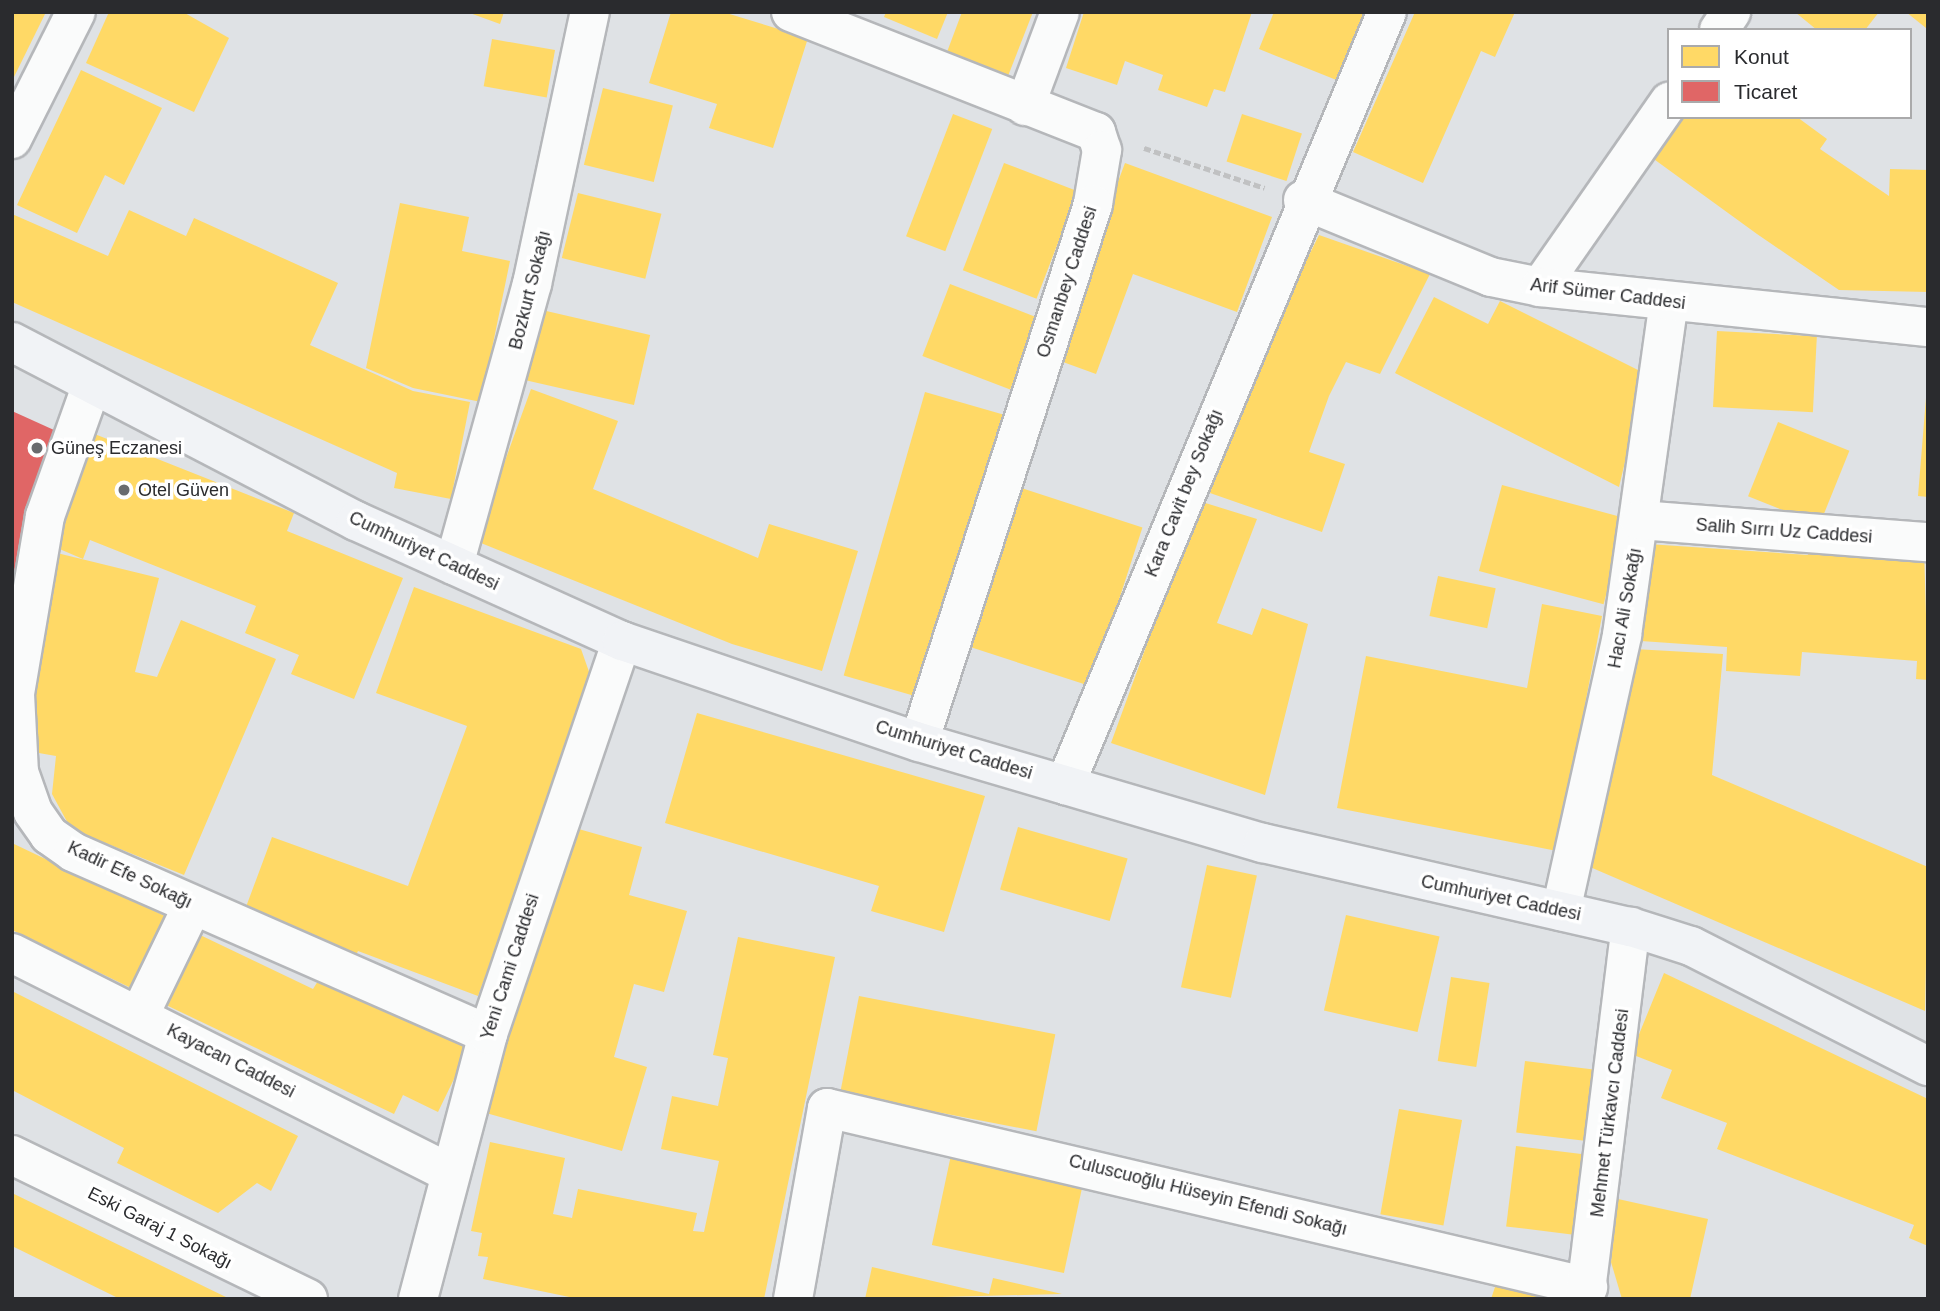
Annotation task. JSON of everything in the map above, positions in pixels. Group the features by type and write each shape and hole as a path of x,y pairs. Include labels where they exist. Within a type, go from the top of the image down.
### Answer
{"main road":[{"name":"Cumhuriyet Caddesi","path":"12,342 454,565 622,641 919,742 1263,843 1631,927 1691,946 1928,1066"}],"street":[{"path":"12,139 76,12"},
{"name":"Bozkurt Sokağı","path":"454,565 532,284 590,12"},
{"path":"791,12 1096,132"},
{"path":"1025,106 1060,12"},
{"name":"Kara Cavit bey Sokağı","path":"1065,785 1303,200 1387,12"},
{"path":"1720,28 1731,12"},
{"path":"1540,288 1667,105"},
{"name":"Osmanbey Caddesi","path":"919,742 1093,204 1101,170 1096,132"},
{"name":"Arif Sümer Caddesi","path":"1303,200 1491,277 1540,288 1928,327"},
{"name":"Hacı Ali Sokağı","path":"1561,911 1622,635 1669,302"},
{"name":"Kadir Efe Sokağı","path":"92,384 43,527 15,694 14,746 33,812 48,835 193,905 488,1034"},
{"name":"Salih Sırrı Uz Caddesi","path":"1639,520 1928,541"},
{"name":"Yeni Cami Caddesi","path":"418,1299 449,1173 488,1034 622,641"},
{"path":"140,1014 193,905"},
{"name":"Mehmet Türkavcı Caddesi","path":"1587,1293 1631,927"},
{"name":"Kayacan Caddesi","path":"12,953 140,1014 449,1173"},
{"name":"Culuscuoğlu Hüseyin Efendi Sokağı","path":"793,1299 827,1108 1587,1293"},
{"name":"Eski Garaj 1 Sokağı","path":"12,1154 308,1299"}],"path":[{"path":"1096,132 1303,200"}],"building: Konut":[{"path":"12,12 46,12 12,81"},
{"path":"109,12 183,12 229,38 194,112 86,63"},
{"path":"467,12 504,12 500,24"},
{"path":"671,12 723,12 808,38 773,148 709,128 717,104 649,83"},
{"path":"886,12 948,12 937,39 884,17"},
{"path":"962,12 1033,12 1008,76 947,52"},
{"path":"1084,12 1252,12 1225,92 1214,89 1207,107 1158,90 1163,75 1125,61 1117,85 1066,68"},
{"path":"1274,12 1372,12 1344,83 1259,49"},
{"path":"1415,12 1515,12 1495,57 1481,51 1423,183 1353,152"},
{"path":"1795,12 1879,12 1867,28 1815,28"},
{"path":"1906,12 1928,12 1928,29 1926,28"},
{"path":"492,39 555,50 547,97 484,86"},
{"path":"81,70 162,108 124,185 105,175 77,233 17,205"},
{"path":"603,88 673,105 654,182 584,165"},
{"path":"953,114 992,129 945,251 906,236"},
{"path":"1242,114 1302,133 1286,181 1227,162"},
{"path":"1679,119 1800,119 1827,139 1820,149 1889,196 1890,169 1928,170 1928,292 1839,290 1651,157"},
{"path":"1004,163 1078,191 1037,299 963,270"},
{"path":"1125,163 1272,217 1237,312 1133,274 1096,374 1052,358"},
{"path":"578,193 661,214 645,279 562,258"},
{"path":"400,203 469,217 462,251 510,261 481,402 413,388 366,368"},
{"path":"129,210 186,236 194,218 338,283 310,345 413,391 470,402 451,499 394,488 397,473 12,302 12,214 108,256"},
{"path":"1319,235 1430,274 1380,374 1346,362 1329,396 1309,452 1345,464 1322,532 1210,493 1252,370"},
{"path":"950,284 1038,318 1010,390 922,356"},
{"path":"1434,297 1488,324 1500,301 1646,374 1619,487 1395,373"},
{"path":"542,310 650,335 634,405 526,380"},
{"path":"1717,331 1817,336 1813,412 1713,407"},
{"path":"531,389 618,421 593,489 758,558 769,524 858,551 822,671 732,644 476,541"},
{"path":"925,392 1005,415 923,698 844,676"},
{"path":"1928,398 1928,497 1918,496"},
{"path":"1778,422 1849,451 1819,525 1748,496"},
{"path":"87,431 294,513 287,531 403,578 354,699 291,674 299,655 245,633 256,606 90,540 83,559 43,542"},
{"path":"1502,485 1627,518 1604,604 1479,571"},
{"path":"1015,486 1142,527 1091,686 963,645"},
{"path":"1199,501 1257,519 1217,623 1252,635 1262,608 1308,624 1265,795 1111,743"},
{"path":"1809,541 1924,549 1928,680 1916,679 1917,661 1802,652 1800,676 1726,671 1727,647 1641,641 1648,544 1808,555"},
{"path":"57,553 159,578 135,672 157,677 181,620 276,659 184,875 71,829 52,794 56,756 33,752 29,710"},
{"path":"1438,576 1496,588 1487,628 1429,616"},
{"path":"414,587 581,649 593,683 478,996 358,951 352,964 240,923 272,837 408,886 467,726 376,693"},
{"path":"1542,604 1602,616 1557,851 1337,808 1366,656 1527,688"},
{"path":"1634,649 1723,654 1712,775 1928,867 1925,1011 1583,864"},
{"path":"697,713 985,796 944,932 871,911 879,886 665,823"},
{"path":"568,826 642,847 629,895 687,911 664,992 634,984 614,1057 647,1067 622,1151 486,1113"},
{"path":"1018,827 1128,858 1110,921 1000,889"},
{"path":"12,843 169,918 135,990 12,930"},
{"path":"1207,865 1257,876 1231,998 1181,987"},
{"path":"1346,915 1440,937 1417,1032 1324,1010"},
{"path":"198,934 313,989 318,981 346,994 349,990 469,1048 438,1112 403,1095 394,1114 164,1004"},
{"path":"738,937 835,957 764,1299 579,1299 483,1279 488,1257 478,1256 482,1233 471,1231 490,1142 565,1158 553,1214 572,1218 578,1189 697,1213 693,1231 704,1232 719,1161 661,1149 672,1096 718,1106 728,1058 713,1055"},
{"path":"1664,973 1928,1099 1928,1246 1909,1238 1914,1225 1717,1149 1727,1123 1661,1098 1672,1070 1631,1054"},
{"path":"1451,977 1490,983 1476,1067 1438,1061"},
{"path":"12,991 298,1136 271,1191 257,1183 218,1213 117,1163 124,1148 12,1090"},
{"path":"859,996 1055,1034 1036,1131 840,1093"},
{"path":"1525,1061 1597,1070 1589,1141 1516,1132"},
{"path":"1399,1109 1462,1120 1443,1225 1380,1214"},
{"path":"1516,1146 1585,1155 1576,1235 1506,1226"},
{"path":"951,1155 1083,1183 1064,1273 932,1245"},
{"path":"12,1193 230,1299 120,1299 12,1246"},
{"path":"1618,1199 1708,1219 1690,1299 1622,1299 1611,1262"},
{"path":"872,1267 989,1294 993,1278 1062,1294 865,1299"},
{"path":"1496,1284 1543,1298 1543,1299 1491,1299"}],"building: Ticaret":[{"path":"12,411 65,435 12,622"}],"place":[{"name":"Güneş Eczanesi","path":"37,448"},
{"name":"Otel Güven","path":"124,490"}]}
